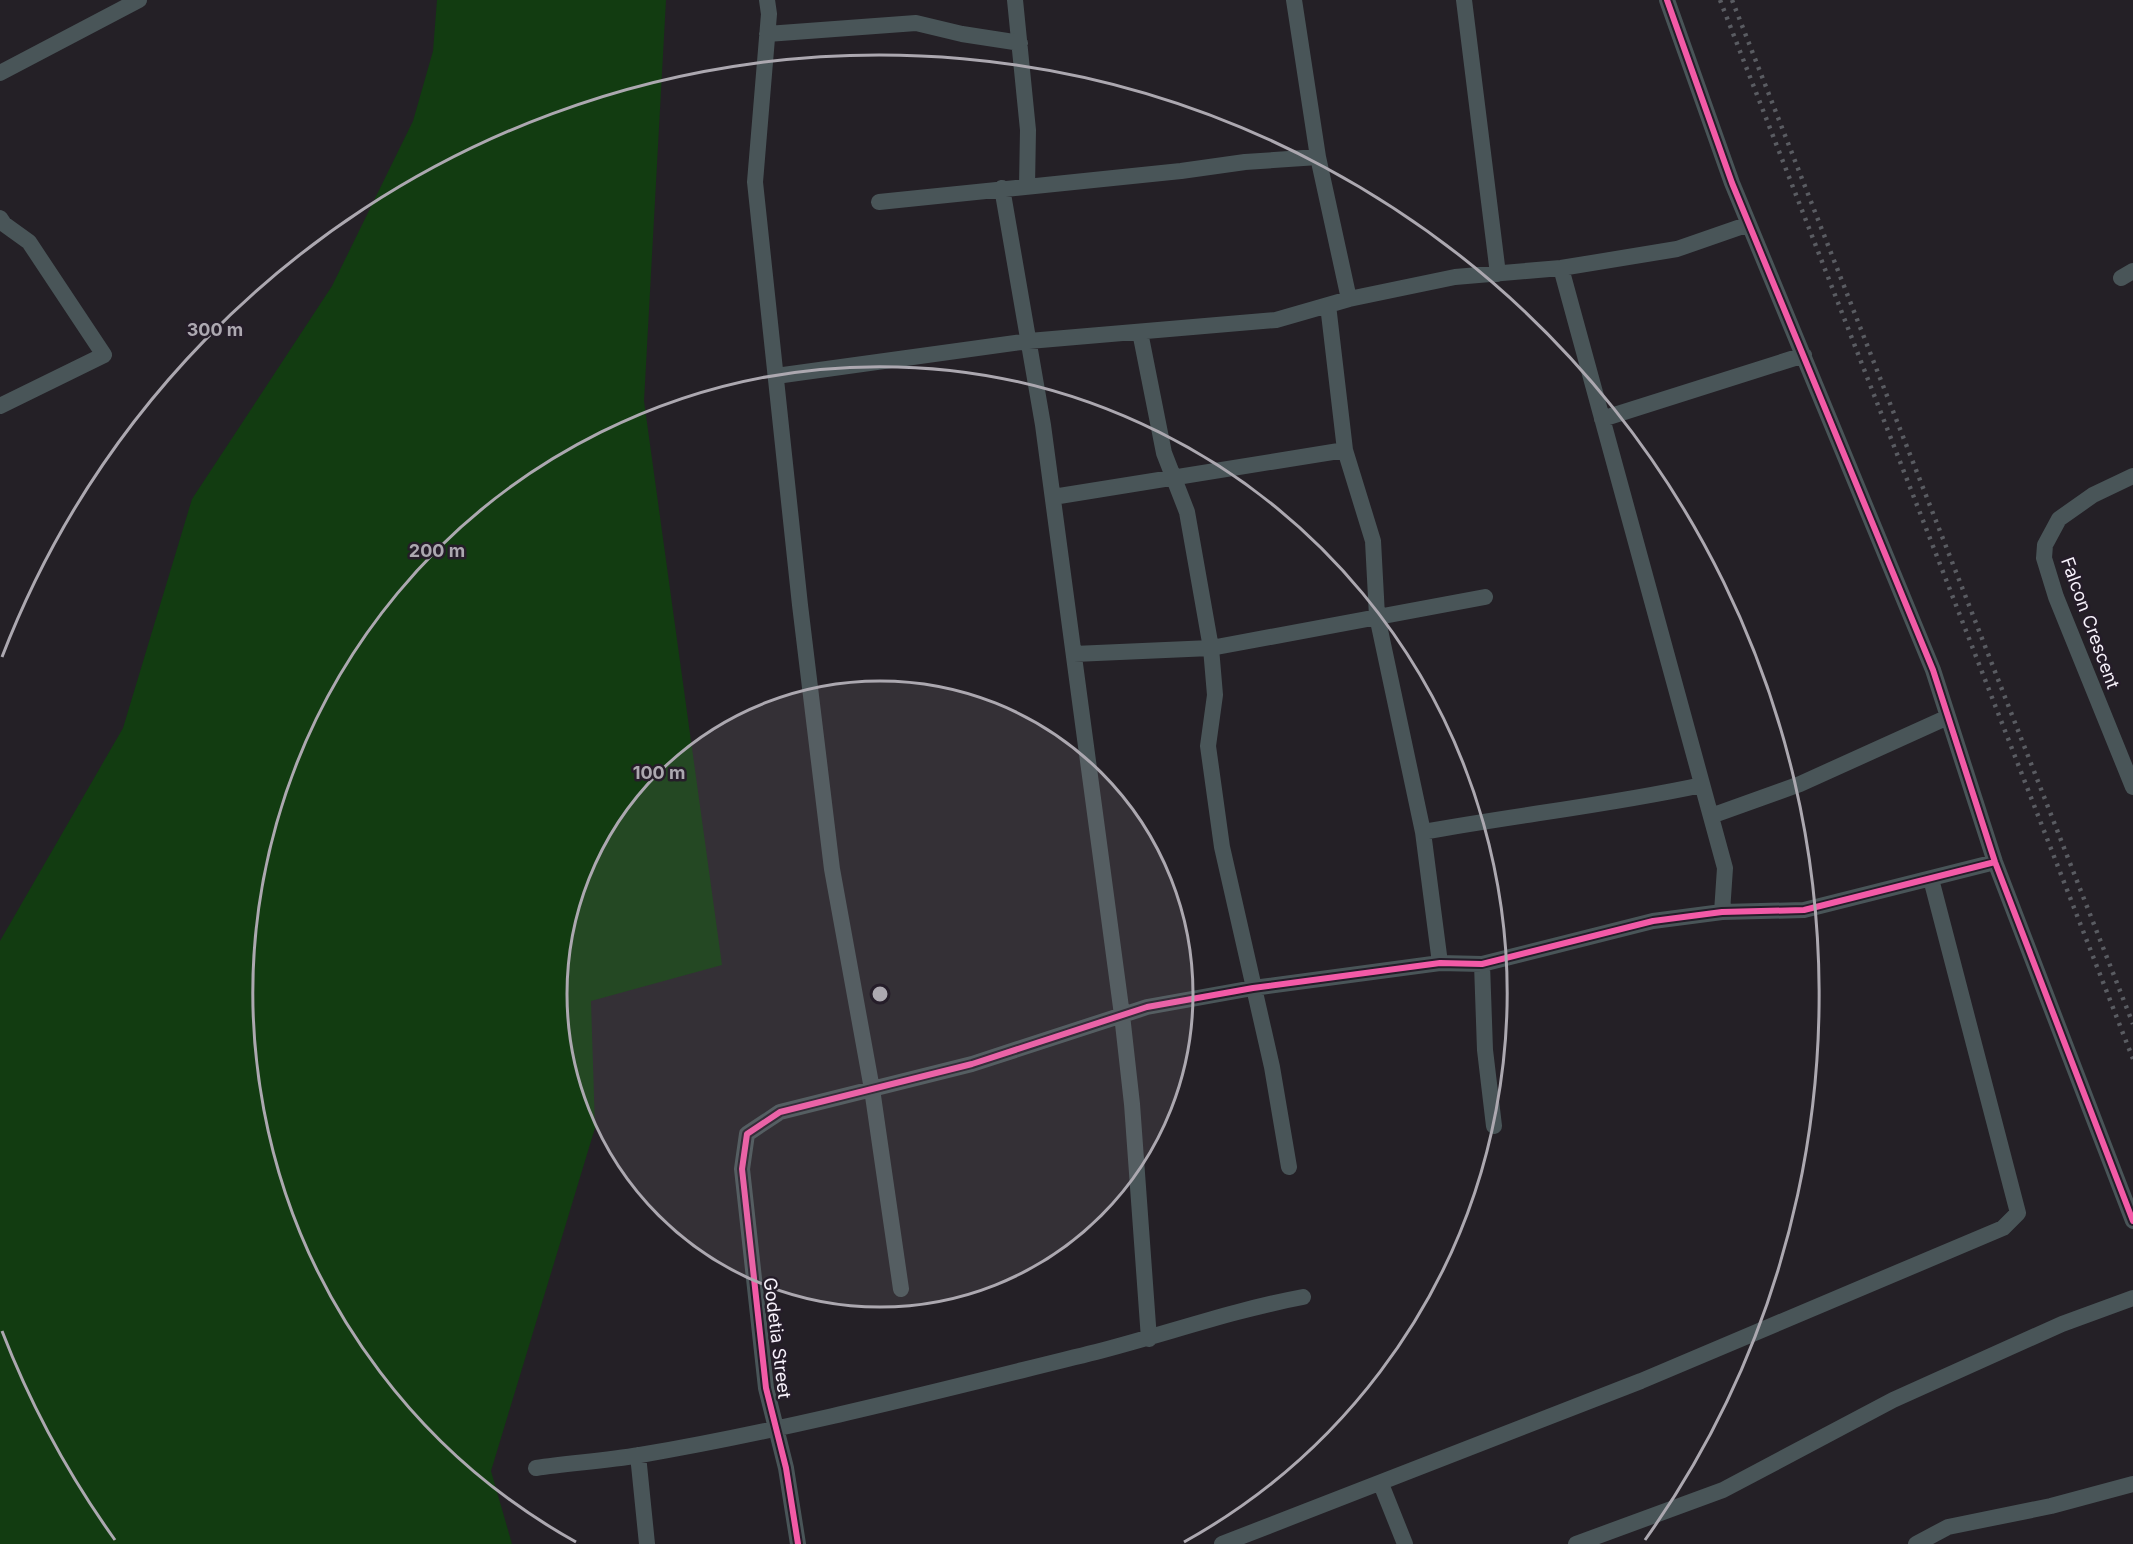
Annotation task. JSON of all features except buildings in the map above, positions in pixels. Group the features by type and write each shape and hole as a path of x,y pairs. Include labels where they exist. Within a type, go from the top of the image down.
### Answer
{"street":[{"path":"0,73 139,0"},
{"path":"767,0 767,34 755,182 832,869 872,1089 901,1288"},
{"path":"1015,0 1028,130 1027,186"},
{"path":"1294,0 1318,158 1349,299"},
{"path":"1464,0 1498,273"},
{"path":"1667,0 1749,224 1933,670 1995,862 2133,1221"},
{"path":"767,34 916,23 962,34 1020,43"},
{"path":"879,202 1181,171 1245,162 1318,158"},
{"path":"1002,188 1053,497 1122,1015 1132,1104 1149,1338"},
{"path":"0,218 4,224 29,242 104,355 0,406"},
{"path":"776,376 1029,341 1275,320 1349,299 1455,277 1561,268 1677,249 1749,224"},
{"path":"1561,268 1725,868 1722,912"},
{"path":"1328,305 1345,450 1373,541 1377,616 1423,832 1440,963"},
{"path":"1140,332 1164,453 1186,512 1211,648 1215,695 1208,746 1222,847 1272,1067 1289,1167"},
{"path":"1602,419 1804,355"},
{"path":"1053,497 1345,450"},
{"name":"Falcon Crescent","path":"2133,476 2069,509 2059,519 2044,545 2044,558 2056,597 2133,787"},
{"path":"1074,654 1211,648 1485,597"},
{"path":"1711,816 1800,784 1948,717"},
{"path":"1423,832 1514,815 1633,800 1702,785"},
{"path":"872,1089 972,1064 1147,1007 1253,988 1440,963 1482,964 1653,921 1722,912 1804,910 1995,862"},
{"path":"1222,1544 1381,1484 1791,1320 2003,1228 2018,1213 1931,879"},
{"path":"1482,964 1485,1050 1494,1126"},
{"name":"Godetia Street","path":"798,1544 786,1468 766,1388 742,1169 747,1134 780,1112 872,1089"},
{"path":"536,1468 638,1455 776,1428 1149,1338 1260,1305 1303,1297"},
{"path":"1576,1544 1723,1490 1893,1400 2062,1324 2133,1298"},
{"path":"638,1455 647,1544"},
{"path":"1381,1484 1405,1544"},
{"path":"1916,1544 1948,1527 2051,1506 2133,1484"}],"green space":[{"path":"437,0 666,0 644,401 722,965 591,1001 595,1128 491,1471 512,1544 0,1544 0,941 123,728 192,499 332,286 413,121 433,51"}],"railway":[{"path":"1720,0 2133,1059"},
{"path":"1732,0 2133,1024"}],"cycle path":[{"path":"1667,0 1732,183 1933,670 1995,862 2133,1221"},
{"path":"798,1544 786,1468 766,1388 742,1169 747,1134 780,1112 972,1064 1147,1007 1253,988 1440,963 1482,964 1653,921 1722,912 1804,910 1995,862"}]}
